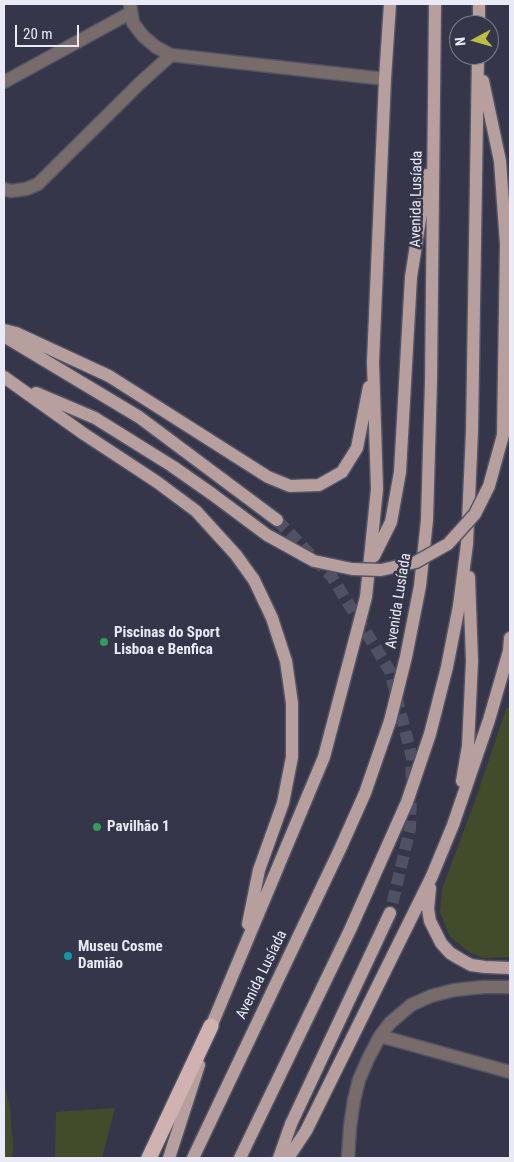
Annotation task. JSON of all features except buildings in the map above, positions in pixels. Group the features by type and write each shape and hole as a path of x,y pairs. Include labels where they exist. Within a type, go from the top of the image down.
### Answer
{"highway":[{"path":"149,1158 211,1026"}],"main road":[{"path":"169,1158 211,1026 324,757 366,597 377,489 373,362 390,4"},
{"name":"Avenida Lusíada","path":"193,1158 357,811 390,721 406,657 420,586 427,520 431,381 435,4"},
{"path":"453,825 468,746 472,661 468,544 472,431 478,65"},
{"path":"8,380 95,418 172,466 267,535 314,561 352,569 381,570 416,562 448,544 475,514 490,486 503,435 506,244 500,161 480,65"},
{"path":"370,563 391,522 400,472 411,277 434,131"},
{"path":"4,330 16,333 109,376 268,477 290,486 319,484 342,472 357,448 373,362"},
{"path":"4,336 138,417 278,520"},
{"path":"8,380 196,511 236,555 254,580 272,618 286,661 292,703 292,757 283,803 259,870 243,951"},
{"path":"240,1158 350,930 407,802 430,734 447,668 468,544"},
{"path":"288,1158 306,1131 432,876 453,825 489,720 510,638"},
{"path":"432,876 428,909 430,921 450,953 472,965 510,968"},
{"path":"279,1158 291,1124 390,913"}],"street":[{"path":"4,82 130,8 134,23 143,36 156,47 171,55 385,79"},
{"path":"4,189 10,191 26,189 38,184 171,55"},
{"path":"351,1157 354,1100 368,1059 380,1036 400,1013 411,1005 431,996 462,990 510,987"},
{"path":"380,1036 510,1072"}],"green space":[{"path":"510,706 510,957 484,958 469,952 450,937 440,912 442,889 476,798 506,709"},
{"path":"4,1082 10,1107 12,1158 4,1158"},
{"path":"115,1108 102,1158 55,1158 56,1112"}],"tunnel":[{"path":"277,520 332,577 390,671 412,758 410,829 390,913"}],"place":[{"name":"Piscinas do Sport Lisboa e Benfica","path":"104,642"},
{"name":"Pavilhão 1","path":"97,827"},
{"name":"Museu Cosme Damião","path":"68,956"}]}
